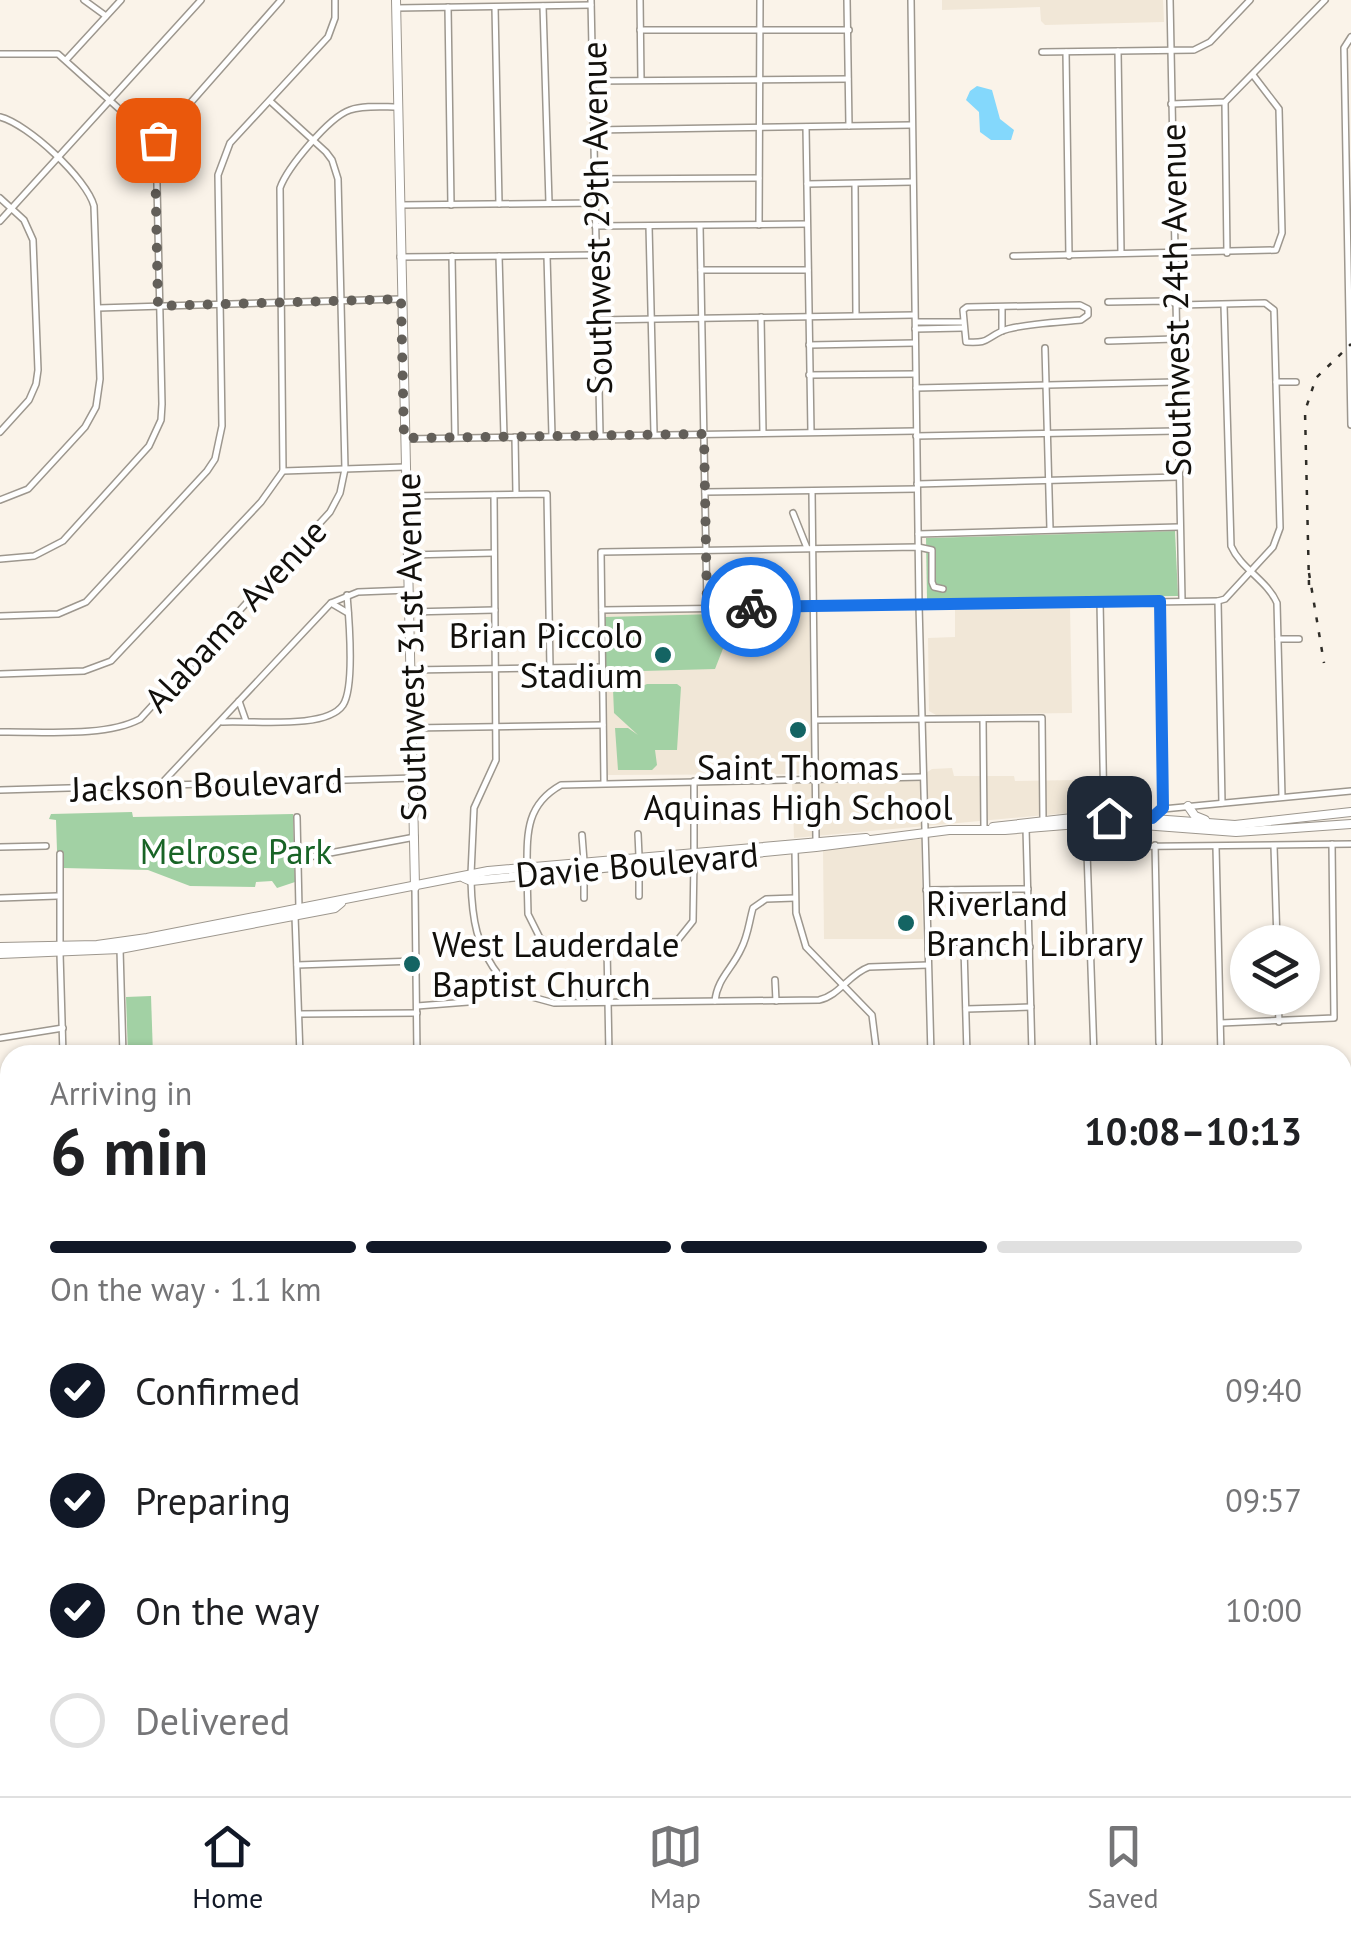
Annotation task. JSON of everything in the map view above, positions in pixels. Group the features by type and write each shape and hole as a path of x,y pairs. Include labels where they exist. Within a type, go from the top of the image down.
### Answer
{"main road":[{"name":"Southwest 31st Avenue","path":"396,4 416,887"},
{"path":"1188,806 1197,817 1218,824"},
{"path":"1152,818 1163,808"},
{"path":"1101,819 1120,816 1218,824 1274,823 1351,812"},
{"name":"Davie Boulevard","path":"639,860 660,854 694,856 816,840 1026,828 1101,819"},
{"name":"Davie Boulevard","path":"986,828 1043,820 1101,819 1221,832 1351,824"},
{"name":"Davie Boulevard","path":"60,949 335,908 342,902 416,887 527,870 795,849 870,838"},
{"path":"795,849 812,845 816,840"},
{"name":"Davie Boulevard","path":"469,878 527,870"},
{"name":"Davie Boulevard","path":"0,951 120,949 297,912"},
{"path":"120,949 147,938"}],"street":[{"path":"84,0 106,16"},
{"path":"66,60 121,0"},
{"path":"0,221 201,0"},
{"path":"0,559 22,558 55,548 148,446 161,420 162,404 156,142 282,0"},
{"path":"0,616 58,614 86,602 215,459 222,426 218,176 221,160 230,144 328,37 335,18 335,0"},
{"path":"640,0 640,80"},
{"path":"760,0 760,225"},
{"path":"847,0 849,126"},
{"path":"910,0 918,605 930,1045"},
{"name":"Southwest 24th Avenue","path":"1170,0 1182,600"},
{"path":"1042,52 1204,46 1250,0"},
{"path":"1171,104 1225,102 1325,0"},
{"path":"396,4 448,8 591,3"},
{"name":"Southwest 29th Avenue","path":"591,3 600,435"},
{"path":"543,6 548,204"},
{"path":"495,7 499,204"},
{"path":"448,8 451,205"},
{"path":"640,30 849,30"},
{"path":"1351,37 1344,48 1351,425"},
{"path":"1118,51 1121,254"},
{"path":"0,54 48,52 66,60 156,142"},
{"path":"1066,52 1069,256"},
{"path":"1013,256 1276,250 1282,233 1279,109 1253,75"},
{"path":"593,80 848,79"},
{"name":"Alabama Avenue","path":"0,732 114,728 140,719 330,512 340,493 345,469 338,178 332,160 270,102"},
{"path":"1225,102 1227,253"},
{"path":"0,674 84,671 111,661 261,502 284,471 280,188 284,178 334,120 350,110 398,107"},
{"path":"0,117 20,126 90,192 94,206 100,379 92,416 28,489 0,500"},
{"path":"594,130 911,125"},
{"path":"806,127 811,432"},
{"path":"594,179 759,178"},
{"path":"808,184 912,182"},
{"path":"855,184 856,315"},
{"path":"0,198 24,220 33,240 38,370 30,400 0,432"},
{"path":"400,205 595,203"},
{"path":"595,226 807,224"},
{"path":"649,226 654,434"},
{"path":"700,226 707,607"},
{"path":"400,257 596,255"},
{"path":"452,256 456,438"},
{"path":"499,256 504,437"},
{"path":"547,256 552,436"},
{"path":"702,270 808,270"},
{"path":"98,308 401,299"},
{"path":"602,610 1218,602 1252,572 1279,538 1272,305 1108,302"},
{"path":"1224,304 1232,546 1272,591 1277,603 1282,798"},
{"path":"1077,305 1086,307 1088,312 1082,320 1002,331 991,340 966,342 963,325 967,307 1002,307 1077,305"},
{"path":"1002,307 1002,331"},
{"path":"598,320 856,315 963,325"},
{"path":"761,317 763,433"},
{"path":"1108,341 1175,339"},
{"path":"809,345 915,344"},
{"path":"1046,348 1050,530"},
{"path":"809,374 915,374"},
{"path":"916,388 1176,382"},
{"path":"1276,382 1296,382"},
{"path":"404,438 1177,431"},
{"path":"515,437 516,494"},
{"path":"284,471 405,467"},
{"path":"706,492 1178,477"},
{"path":"812,491 816,840"},
{"path":"406,496 547,494 550,668"},
{"path":"494,495 496,760 474,808 469,878 474,929 487,961 501,978 532,997 554,1003 776,1001 830,998 868,967 928,965"},
{"path":"793,514 810,548"},
{"path":"918,534 1178,527"},
{"path":"604,782 601,552 918,546 932,550 932,582 943,589"},
{"path":"408,555 494,553"},
{"path":"160,785 331,603 347,595 409,590"},
{"path":"221,722 312,720 339,709 348,694 347,595"},
{"path":"1160,601 1163,808 1351,791"},
{"path":"1088,843 1101,819 1100,602"},
{"path":"1218,602 1222,803"},
{"path":"331,603 348,613"},
{"path":"409,612 495,610"},
{"path":"1278,639 1300,639"},
{"path":"410,670 602,667"},
{"path":"239,701 246,721"},
{"path":"816,720 1042,718 1043,820"},
{"path":"982,719 986,828"},
{"path":"412,728 603,725"},
{"path":"694,781 693,921 686,933 664,945 607,948 558,948 540,938 528,914 527,833 536,804 560,785 604,782 922,777"},
{"name":"Jackson Boulevard","path":"0,790 414,778"},
{"path":"297,817 300,1045"},
{"path":"1081,823 1088,843 1094,1045"},
{"path":"1088,843 1102,827 1127,824"},
{"path":"1026,828 1032,1045"},
{"path":"638,834 639,896"},
{"path":"582,835 584,898"},
{"path":"298,859 415,837"},
{"path":"1088,843 1216,847 1351,844"},
{"path":"1220,1023 1334,1018 1332,844"},
{"path":"0,847 46,846"},
{"path":"1155,846 1159,1044"},
{"path":"1274,846 1276,925"},
{"path":"1216,847 1221,1045"},
{"path":"795,849 798,926 806,947 872,1014 875,1045"},
{"path":"60,854 64,1045"},
{"name":"Southwest 31st Avenue","path":"416,887 417,1045"},
{"path":"926,890 1028,889"},
{"path":"0,898 58,896"},
{"path":"715,1002 716,985 739,954 753,908 766,898 795,898"},
{"path":"928,948 1030,947"},
{"path":"607,948 608,1045"},
{"path":"964,948 967,1045"},
{"path":"120,949 123,1045"},
{"path":"297,965 416,961"},
{"path":"299,1014 417,1009 468,1002 501,978"},
{"path":"775,980 776,1001"},
{"path":"966,1008 1031,1007"},
{"path":"1279,1015 1279,1022"},
{"path":"0,1038 63,1028"}],"shaded area":[{"path":"942,0 1163,0 1164,22 1045,25 1040,7 942,10"},
{"path":"1070,607 1072,713 936,715 929,711 928,638 955,637 955,608"},
{"name":"Saint Thomas Aquinas High School","path":"809,610 812,774 608,775 604,613"},
{"path":"952,768 954,776 1014,776 1015,781 1077,780 1078,812 794,838 792,782 915,780 932,769"},
{"path":"921,839 923,939 824,939 823,850"}],"green space":[{"path":"1175,531 1178,596 927,599 926,538"},
{"name":"Brian Piccolo Stadium","path":"717,614 726,641 715,669 606,672 605,617"},
{"path":"647,684 681,687 677,750 655,750 657,765 652,770 618,770 615,728 628,728 638,735 614,713 613,689 636,689"},
{"name":"Melrose Park","path":"132,812 133,817 293,814 295,882 277,888 272,881 256,882 255,887 190,886 148,870 63,868 63,857 57,851 56,820 49,819 51,814"},
{"path":"151,996 153,1045 128,1045 126,997"}],"water":[{"path":"977,86 992,90 1000,119 1014,130 1011,140 991,140 980,132 979,112 966,100"}],"railway":[{"path":"1309,585 1305,411 1316,378 1351,344"},
{"path":"1309,573 1324,663"}],"way so far":[{"path":"158,140 158,306 401,299 404,438 704,434 707,607 751,607"}],"place":[{"name":"Brian Piccolo Stadium","path":"663,655"},
{"name":"Saint Thomas Aquinas High School","path":"798,730"},
{"name":"Riverland Branch Library","path":"906,923"},
{"name":"West Lauderdale Baptist Church","path":"412,964"}],"route":[{"path":"751,607 1160,601 1163,808 1152,818 1109,818"}]}
